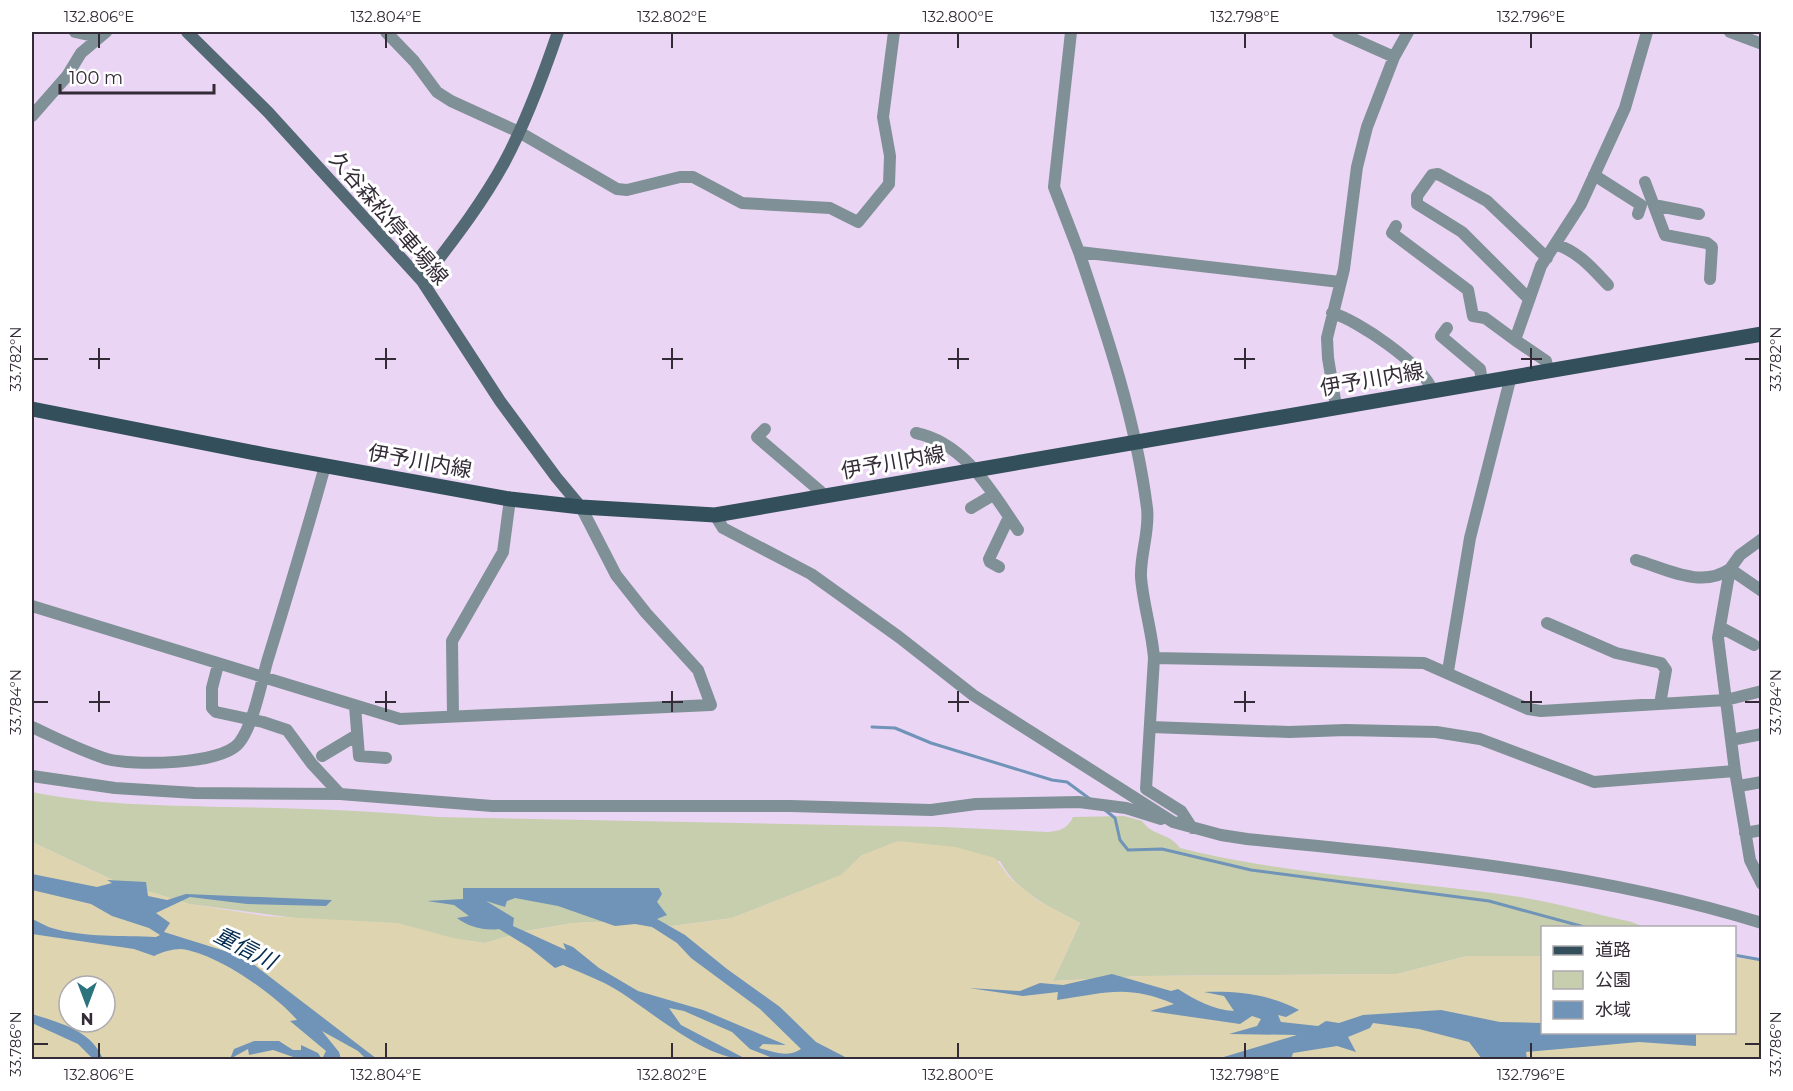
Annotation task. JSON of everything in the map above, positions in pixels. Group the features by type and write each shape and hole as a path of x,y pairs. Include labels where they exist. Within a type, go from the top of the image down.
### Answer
{"main road":[{"name":"久谷森松停車場線","path":"187,32 268,112 422,280 489,385 556,477 581,507"},
{"path":"422,280 473,212 503,164 519,132 558,32"},
{"name":"伊予川内線","path":"32,409 325,466 510,499 581,507 715,515 975,468 1761,334"}],"street":[{"path":"75,32 101,34"},
{"path":"386,32 414,61 437,92 451,102 519,132 617,189 627,190 680,177 693,177 742,203 830,208 858,222 889,184 890,156 883,117 894,32"},
{"path":"1071,32 1054,187 1112,349 1135,442 1147,511 1141,575 1152,630 1154,658 1146,789 1180,811 1193,828"},
{"path":"1338,32 1394,57"},
{"path":"1336,406 1328,358 1328,326 1340,282 1357,167 1367,127 1394,57 1408,32"},
{"path":"1515,339 1528,298 1547,258 1581,204 1625,108 1647,32"},
{"path":"1730,32 1761,44"},
{"path":"32,116 68,76 81,53 101,34"},
{"path":"1528,298 1462,232 1417,204 1417,196 1432,175 1438,174 1487,201 1547,258"},
{"path":"1594,175 1646,206 1699,214"},
{"path":"1645,182 1646,206 1665,236 1707,243 1712,247 1710,279"},
{"path":"1396,226 1392,233 1468,290 1473,316 1485,318 1546,361 1548,370"},
{"path":"1555,244 1570,249 1583,258 1608,285"},
{"path":"1079,252 1340,282"},
{"path":"1332,313 1346,317 1413,363 1428,381 1432,390"},
{"path":"1447,328 1441,336 1480,369 1482,381"},
{"path":"1448,671 1470,538 1511,376"},
{"path":"765,429 757,437 820,491 821,497"},
{"path":"916,434 930,438 975,468 1018,530"},
{"path":"32,727 83,751 110,760 136,763 206,758 225,754 239,743 262,678 325,466"},
{"path":"971,508 993,495"},
{"path":"453,716 450,656 452,641 503,552 510,499"},
{"path":"32,606 218,665 400,719 711,705 698,670 616,576 581,507"},
{"path":"715,515 723,528 812,574 899,636 973,695 1173,822"},
{"path":"999,567 989,559 1009,517"},
{"path":"1636,560 1699,579 1719,576 1730,569 1740,555 1761,539"},
{"path":"1730,569 1761,591"},
{"path":"1730,569 1718,638 1745,833 1750,861 1760,879"},
{"path":"1547,623 1616,653 1661,663 1666,670 1660,704"},
{"path":"1720,627 1754,645"},
{"path":"1154,658 1424,663 1448,671 1528,709 1541,711 1726,700 1761,691"},
{"path":"218,665 212,688 212,708 216,712 287,730 312,764 340,794"},
{"path":"356,706 359,756 386,758"},
{"path":"1151,727 1289,732 1346,730 1436,732 1480,739 1594,782 1735,771"},
{"path":"1731,740 1761,734"},
{"path":"322,756 357,735"},
{"path":"32,776 126,789 195,793 340,794 492,806 791,806 931,810 976,804 1079,802 1126,808 1193,828 1246,838 1563,875 1642,890 1761,923"},
{"path":"1739,786 1761,782"},
{"path":"1745,833 1761,830"}],"green space":[{"path":"32,792 79,800 127,804 330,810 438,817 943,827 1048,832 1063,828 1073,817 1124,816 1142,821 1180,848 1222,857 1307,871 1520,897 1562,905 1642,926 1541,926 1541,956 1467,956 1397,974 1143,976 1053,981 1080,923 1024,890 1015,882 1000,861 862,855 842,875 732,918 672,926 633,921 573,923 526,931 485,943 189,904 115,881 32,842"}],"sand":[{"path":"898,841 956,847 995,858 1009,877 1037,900 1080,923 1053,981 1143,976 1397,974 1467,956 1541,956 1541,1034 1736,1034 1736,958 1761,960 1761,1059 32,1060 32,842 115,881 190,904 265,916 398,923 453,938 485,943 526,931 573,923 633,921 672,926 732,918 841,875 862,855"}],"water":[{"path":"32,874 97,887 112,883 107,880 146,882 148,896 167,900 186,894 332,900 326,906 247,904 190,897 156,913 170,923 164,932 244,957 377,1059 366,1059 358,1051 322,1031 339,1052 341,1059 322,1059 326,1051 290,1021 297,1020 275,998 227,966 195,952 178,949 154,956 134,949 32,934 32,919 52,928 77,933 104,936 156,937 160,935 149,928 112,916 91,904 32,890"},
{"path":"463,888 659,888 662,894 657,902 667,915 657,919 685,935 780,1007 816,1042 849,1059 775,1059 750,1049 732,1032 684,1011 669,1008 681,1025 746,1059 716,1053 685,1036 605,984 563,965 555,968 530,948 499,929 482,929 467,924 457,918 469,916 454,905 427,901 463,899","holes":["515,898 558,906 615,926 635,924 652,927 677,943 691,958 760,1009 801,1049 786,1054 759,1048 763,1044 786,1045 703,1010 638,991 599,968 573,947 563,943 566,950 513,926 514,918 486,901 505,907 507,901"]},
{"path":"1112,974 1171,991 1178,989 1205,1004 1234,1011 1224,996 1204,992 1253,995 1276,1000 1299,1010 1286,1017 1278,1015 1281,1022 1318,1026 1326,1021 1339,1023 1363,1015 1441,1010 1500,1022 1541,1023 1541,1034 1696,1034 1696,1046 1639,1042 1526,1052 1527,1059 1482,1059 1469,1042 1419,1029 1373,1023 1370,1028 1348,1037 1356,1052 1337,1046 1293,1053 1291,1059 1217,1059 1297,1035 1229,1034 1257,1026 1261,1019 1252,1016 1240,1024 1150,1011 1174,1004 1143,994 1116,992 1057,1000 1058,992 1023,996 969,988 1020,991 1040,983 1063,985"},
{"path":"32,1014 57,1023 57,1034 83,1034 98,1049 103,1059 93,1059 78,1044 32,1023"},
{"path":"254,1041 279,1041 293,1050 301,1050 301,1045 318,1053 322,1059 299,1059 273,1050 249,1055 248,1049 230,1059 234,1049"}],"waterway":[{"path":"872,727 895,728 931,743 1052,780 1067,782 1090,799"},
{"path":"1105,810 1115,818 1120,840 1128,850 1162,849 1251,870 1489,901 1581,926"},
{"path":"1736,955 1762,960"}],"water label":[{"name":"重信川","path":"245,948"}]}
